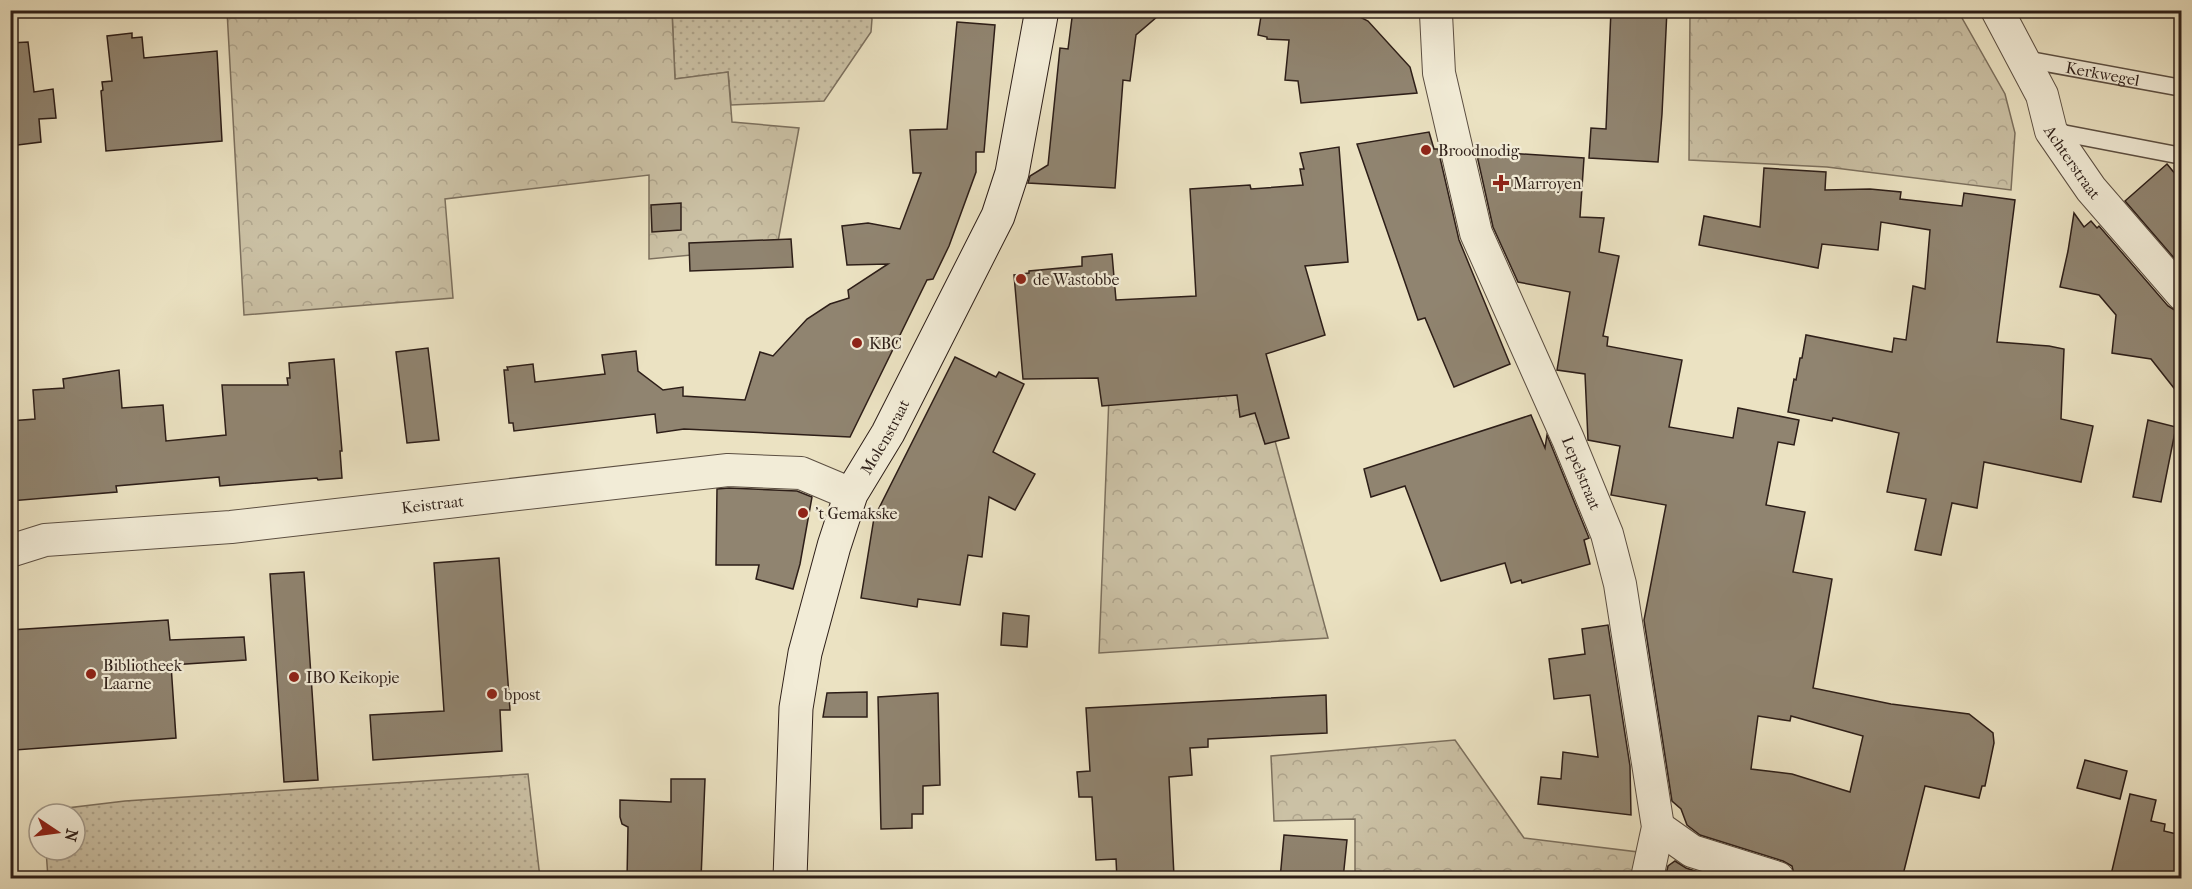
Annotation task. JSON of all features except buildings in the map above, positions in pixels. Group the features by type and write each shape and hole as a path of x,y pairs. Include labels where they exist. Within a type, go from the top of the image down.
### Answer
{"street":[{"name":"Molenstraat","path":"790,879 796,708 805,653 834,546 851,494 888,433 998,216 1012,173 1042,10"},
{"name":"Achterstraat","path":"1996,10 2042,95 2051,131 2091,189 2181,294"},
{"name":"Lepelstraat","path":"1433,12 1439,73 1476,233 1568,439 1607,534 1620,584 1658,827"},
{"name":"Keistraat","path":"10,551 45,540 231,527 728,470 801,473 851,494"},
{"path":"1647,879 1658,827 1692,851 1779,879"}],"lane":[{"name":"Kerkwegel","path":"2024,59 2181,88"},
{"path":"2051,131 2181,156"}],"green space":[{"path":"227,11 672,11 675,79 728,72 732,122 799,128 777,247 649,259 649,175 445,199 453,298 244,315"},
{"path":"672,11 867,11 872,19 871,32 824,101 731,105 728,72 675,79"},
{"path":"1690,11 1958,11 2005,94 2015,133 2011,190 1827,167 1689,160"},
{"path":"1249,344 1328,638 1099,653 1110,370"},
{"path":"1455,740 1524,838 1638,852 1632,878 1355,878 1355,819 1274,821 1271,756"},
{"path":"528,774 540,878 48,878 47,862 87,862 87,806 125,801"}],"place":[{"name":"Broodnodig","path":"1426,150"},
{"name":"Marroyen","path":"1501,183"},
{"name":"de Wastobbe","path":"1021,279"},
{"name":"KBC","path":"857,343"},
{"name":"'t Gemakske","path":"803,513"},
{"name":"Bibliotheek Laarne","path":"91,674"},
{"name":"IBO Keikopje","path":"294,677"},
{"name":"bpost","path":"492,694"}]}
